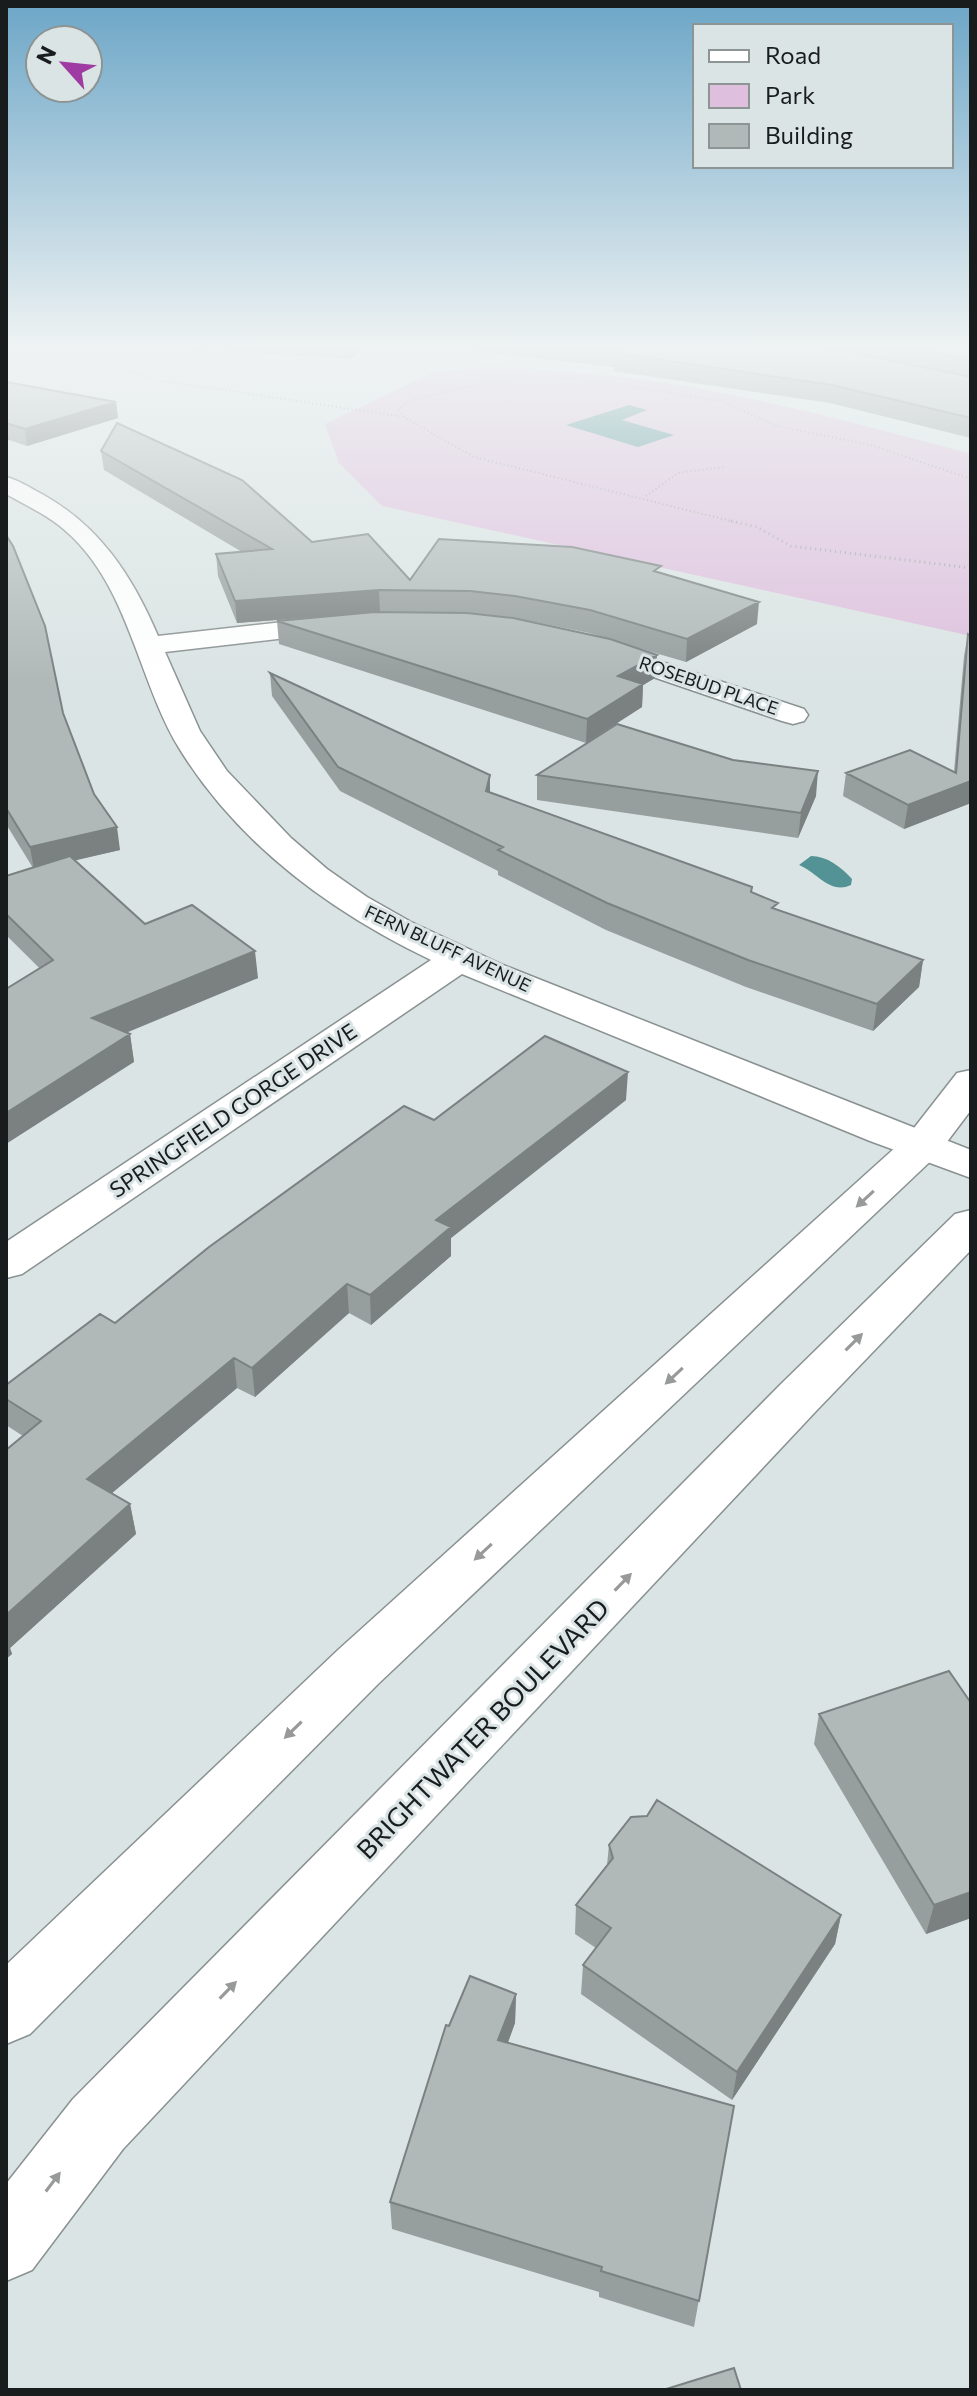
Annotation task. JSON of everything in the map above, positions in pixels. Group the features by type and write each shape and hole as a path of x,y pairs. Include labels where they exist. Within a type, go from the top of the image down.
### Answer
{"street":[{"name":"FERN BLUFF AVENUE","path":"6,484 82,532 114,576 149,645 185,732 202,759 280,846 318,882 352,903 460,958 947,1156"},
{"path":"149,645 364,622"},
{"name":"ROSEBUD PLACE","path":"568,640 691,678 793,715"},
{"name":"SPRINGFIELD GORGE DRIVE","path":"6,1263 460,958"},
{"path":"6,2011 358,1667 947,1156 971,1082"},
{"name":"BRIGHTWATER BOULEVARD","path":"6,2244 98,2124 799,1397 971,1224"}],"path":[{"path":"474,457 757,527 791,546 971,568"},
{"path":"906,457 971,479"},
{"path":"645,497 660,491 667,479 687,469 723,467"}],"green space":[{"path":"337,457 971,457 971,636 382,506 339,463"}],"water":[{"path":"811,856 838,866 852,879 851,885 830,885 799,865"}],"building":[{"path":"111,457 191,457 242,480 312,542 368,534 410,580 439,539 572,547 661,566 654,571 759,602 687,639 590,610 470,591 379,590 235,601 216,554 272,549"},
{"path":"6,535 45,626 63,713 94,794 117,827 30,847 6,808"},
{"path":"375,612 467,613 513,618 610,639 657,655 618,676 643,684 587,719 277,621"},
{"path":"968,634 971,636 971,781 908,805 846,773 910,750 956,773"},
{"path":"270,673 490,775 486,791 752,887 751,892 778,903 772,908 923,960 877,1004 748,960 607,903 498,850 503,847 338,767"},
{"path":"617,724 733,760 818,771 801,813 537,775"},
{"path":"70,856 145,924 192,905 255,951 92,1018 130,1034 6,1113 6,989 53,960 6,914 6,876"},
{"path":"545,1036 628,1072 436,1220 451,1227 370,1295 347,1284 252,1368 234,1358 87,1479 130,1504 6,1615 6,1450 41,1421 6,1399 6,1385 100,1314 115,1323 209,1247 404,1106 434,1120"},
{"path":"949,1671 971,1703 971,1892 934,1905 819,1714"},
{"path":"657,1800 841,1915 737,2072 583,1965 611,1928 576,1905 613,1858 609,1845 631,1817 647,1816"},
{"path":"470,1976 516,1994 498,2040 734,2106 699,2301 601,2271 602,2267 390,2202 446,2025 449,2026"},
{"path":"734,2368 741,2390 663,2390"}]}
